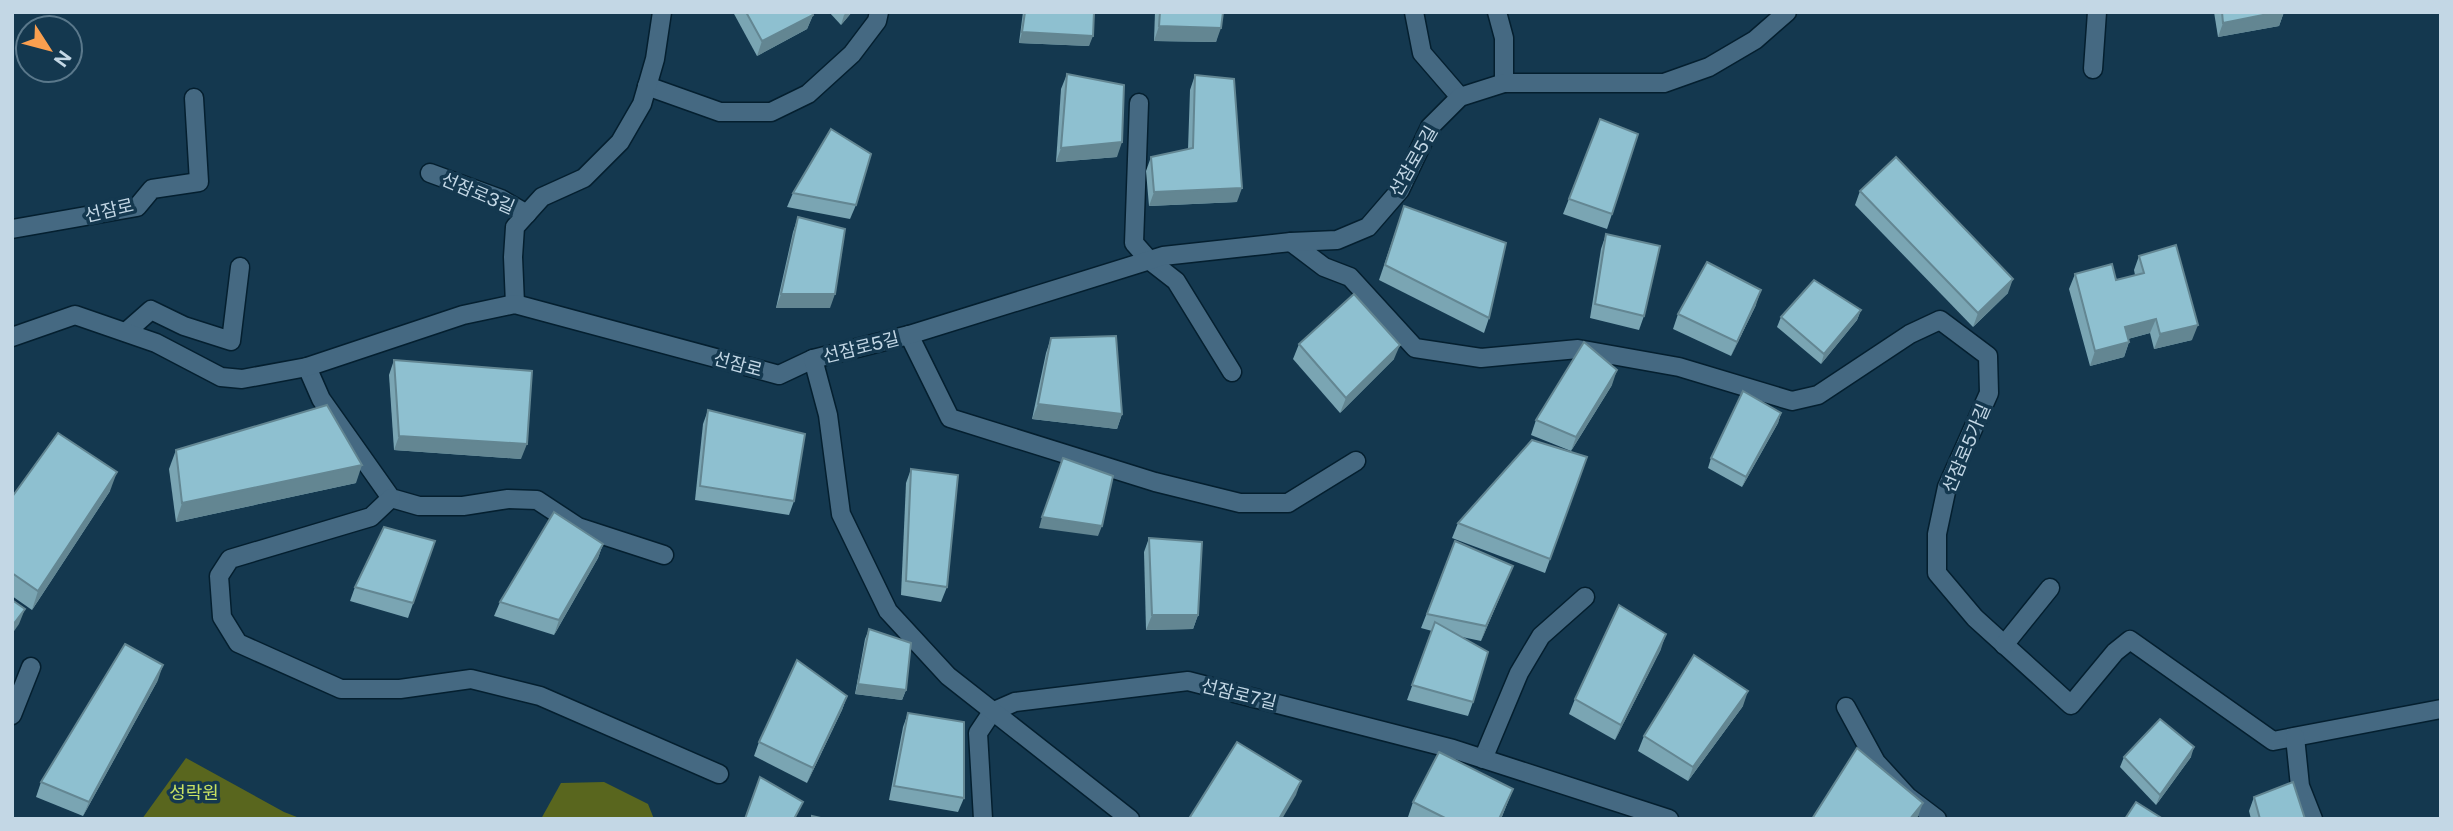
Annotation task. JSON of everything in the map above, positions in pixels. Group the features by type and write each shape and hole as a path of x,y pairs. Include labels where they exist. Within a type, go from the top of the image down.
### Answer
{"street":[{"name":"선잠로3길","path":"515,304 515,227 542,197 584,178 620,142 642,104 655,58 662,12"},
{"path":"647,86 720,112 771,112 808,94 852,54 877,21 879,12"},
{"path":"1414,12 1422,53 1460,97"},
{"path":"1497,12 1504,38 1504,83"},
{"name":"선잠로5길","path":"813,359 909,335 1163,256 1291,242 1337,240 1368,227 1400,190 1430,127 1460,97 1504,83 1664,83 1709,67 1755,40 1787,12"},
{"path":"2093,69 2097,12"},
{"name":"선잠로","path":"12,229 137,207 152,189 199,182 194,98"},
{"path":"1139,103 1134,243 1149,260 1176,281 1232,372"},
{"name":"선잠로3길","path":"430,173 500,199 527,214"},
{"name":"선잠로5가길","path":"1291,242 1324,267 1350,276 1415,348 1480,358 1578,349 1679,367 1792,401 1818,396 1910,334 1940,320 1988,356 1989,393 1947,487 1937,534 1937,573 1975,618 2071,705 2115,652 2130,640 2273,741 2441,709"},
{"path":"126,332 151,310 184,326 231,341 240,267"},
{"name":"선잠로","path":"12,337 75,315 156,343 221,377 242,379 307,367 463,315 515,304 779,375 813,359"},
{"name":"선잠로5길","path":"909,335 950,418 1156,482 1240,503 1287,503 1356,461"},
{"path":"813,359 828,415 841,514 888,611 948,676 1130,819"},
{"path":"307,367 321,399 391,498 419,506 452,506 508,499 537,500 578,527 664,555"},
{"path":"391,498 372,517 230,559 219,576 222,617 238,643 341,689 400,689 471,679 540,696 719,775"},
{"path":"2004,645 2050,588"},
{"path":"1483,759 1519,673 1541,636 1585,597"},
{"path":"12,715 31,667"},
{"name":"선잠로7길","path":"992,712 1014,702 1188,681 1483,759 1669,819"},
{"path":"1846,707 1876,761 1908,797 1937,819"},
{"path":"983,819 978,733 992,712"},
{"path":"2295,737 2300,786 2313,819"}],"green space":[{"name":"성락원","path":"186,758 284,812 302,819 142,819"},
{"path":"604,782 648,804 654,819 541,819 561,783"}],"building":[{"path":"746,12 812,12 813,15 762,41"},
{"path":"1025,12 1094,12 1093,36 1022,32"},
{"path":"1160,12 1223,12 1221,28 1159,26"},
{"path":"2222,12 2278,12 2223,23"},
{"path":"1067,74 1124,85 1122,142 1061,148"},
{"path":"1195,75 1234,79 1242,188 1154,192 1151,157 1193,148"},
{"path":"1600,119 1638,134 1612,214 1569,199"},
{"path":"831,129 871,154 856,205 793,193"},
{"path":"1896,157 2013,279 1978,313 1860,191"},
{"path":"1404,206 1506,243 1489,318 1385,265"},
{"path":"798,217 845,229 835,294 781,294"},
{"path":"1606,234 1660,246 1644,316 1595,304"},
{"path":"2176,245 2198,325 2160,334 2156,319 2125,327 2129,342 2095,351 2075,274 2112,264 2116,280 2144,273 2139,256"},
{"path":"1707,262 1761,290 1737,342 1678,314"},
{"path":"1814,280 1861,310 1824,354 1781,317"},
{"path":"1354,294 1400,345 1346,398 1299,344"},
{"path":"1116,336 1122,414 1038,404 1051,338"},
{"path":"1584,342 1617,370 1576,437 1536,420"},
{"path":"394,360 532,371 527,444 399,436"},
{"path":"1743,391 1781,413 1746,477 1711,458"},
{"path":"327,405 362,465 182,503 176,450"},
{"path":"708,410 805,434 794,501 700,486"},
{"path":"58,433 117,472 38,591 12,573 12,497"},
{"path":"1532,440 1587,457 1550,559 1458,523"},
{"path":"1063,458 1113,476 1102,526 1042,517"},
{"path":"911,469 958,475 947,587 906,581"},
{"path":"554,512 603,544 559,620 500,602"},
{"path":"384,527 435,541 413,603 355,587"},
{"path":"1149,538 1202,542 1198,615 1152,615"},
{"path":"1455,541 1513,566 1486,626 1427,614"},
{"path":"12,600 25,609 12,626"},
{"path":"1619,605 1666,634 1621,725 1575,699"},
{"path":"1435,622 1488,652 1473,702 1412,685"},
{"path":"869,629 911,643 906,690 858,684"},
{"path":"125,644 163,665 89,802 41,782"},
{"path":"1694,655 1748,691 1693,767 1644,736"},
{"path":"797,660 847,696 813,768 759,742"},
{"path":"908,713 964,722 964,798 894,786"},
{"path":"2160,719 2194,747 2160,795 2124,757"},
{"path":"1237,742 1301,781 1279,819 1193,819 1190,817"},
{"path":"1857,748 1923,803 1910,819 1812,819"},
{"path":"1439,752 1513,789 1499,819 1447,819 1413,802"},
{"path":"760,777 803,802 794,819 745,819"},
{"path":"2293,782 2305,819 2260,819 2254,797"},
{"path":"2136,802 2163,819 2125,819"}]}
